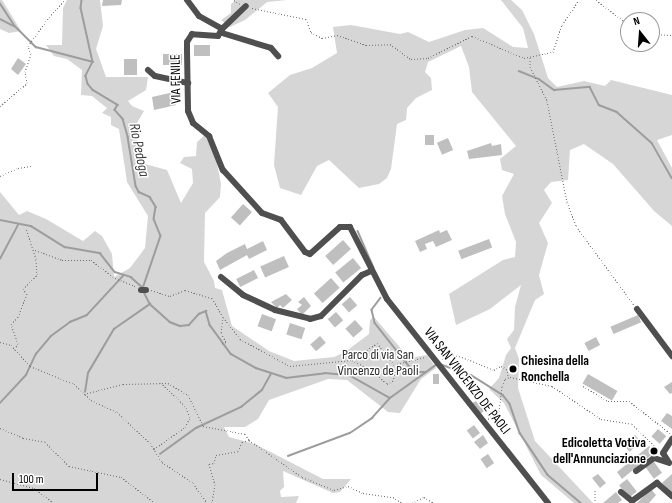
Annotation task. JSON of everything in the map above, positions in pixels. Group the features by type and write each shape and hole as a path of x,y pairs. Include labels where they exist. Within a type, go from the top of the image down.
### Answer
{"street":[{"path":"187,0 199,16 222,31 271,48 278,56"},
{"path":"222,31 246,6"},
{"name":"VIA FENILE","path":"222,31 218,36 192,34 187,42 188,83 191,117 193,123 209,136 223,170 262,213 281,220 301,247 310,254"},
{"path":"148,70 155,76 188,83"},
{"name":"VIA SAN VINCENZO DE PAOLI","path":"310,254 345,225 353,231 371,271 387,300 432,354 482,421 548,503"},
{"path":"220,278 243,295 275,310 310,319 321,316 362,275 371,271"},
{"path":"637,309 672,356"},
{"path":"670,464 663,453 672,439"},
{"path":"636,471 654,458 670,464"},
{"path":"621,492 632,501 657,483 672,496"}],"path":[{"path":"0,106 27,83 25,72 31,54 28,46 49,17 65,0"},
{"path":"234,0 246,6 306,19 311,32 322,38 337,35 366,45 390,44 411,59 428,58 472,36 524,58 529,62 547,102 567,202 576,226 637,309"},
{"path":"524,58 553,52 562,25 579,0"},
{"path":"596,0 620,18"},
{"path":"660,34 672,35"},
{"path":"529,62 530,56"},
{"path":"0,176 18,168 31,166"},
{"path":"14,349 16,350 18,344 11,324 18,317 27,294 23,288 37,275 34,249 26,228"},
{"path":"34,249 62,260 91,260 115,278 130,282 143,290 170,296 185,290 204,294 212,298 223,317 237,336 282,364 308,366 352,360 376,342 394,363 393,381 387,384 370,369 352,360"},
{"path":"221,344 226,342 221,333 223,317"},
{"path":"0,342 8,343 24,363 74,384 84,394 117,412 154,449 162,462 193,483 207,503"},
{"path":"394,363 411,362 432,354"},
{"path":"439,364 447,354 462,357 494,370 501,366 507,369 508,377 502,386 499,411 482,421"},
{"path":"508,377 552,386 601,419 627,422 637,428 663,453"},
{"path":"84,394 123,384 160,382 175,385 188,395 203,426 245,434 249,440 296,474 334,490 348,486 363,493 393,497 402,503"},
{"path":"154,449 185,427 190,417 186,406 160,382"},
{"path":"583,386 608,401 629,401 672,434"},
{"path":"0,428 23,438 44,442 69,466 121,478 154,503"},
{"path":"212,503 215,485 209,464 214,463 216,455 238,451 242,442 249,440"},
{"path":"0,479 34,488 54,503"},
{"path":"595,489 595,503"},
{"path":"412,503 424,497 434,503"}],"green space":[{"path":"0,0 2,0 21,31 9,33 0,29"},
{"name":"Parco di via San Vincenzo de Paoli","path":"67,0 100,0 103,26 96,49 106,77 148,77 146,90 128,101 132,106 144,111 137,123 137,147 145,164 167,170 181,203 193,183 192,169 180,163 184,157 196,156 197,142 205,135 215,153 221,184 220,197 205,213 204,262 214,281 215,288 222,290 232,326 269,351 294,361 334,357 345,352 369,334 370,320 374,317 409,358 427,355 436,368 421,379 400,413 388,412 347,380 328,379 269,400 258,419 245,427 224,427 229,437 255,444 323,479 351,479 340,492 333,493 283,471 284,487 280,491 281,497 299,496 296,503 0,503 0,192 19,215 27,211 46,219 83,241 95,231 102,236 112,254 114,277 130,268 145,248 148,216 127,182 119,129 111,125 111,117 102,113 107,108 92,96 81,95 82,70 67,59 54,56 46,45 62,45 63,8"},
{"path":"236,0 287,0 267,2 245,20 230,27 221,20 231,13 231,4"},
{"path":"501,0 511,0 522,10 534,34 548,78 557,87 584,81 605,86 611,80 672,95 672,135 657,140 672,168 672,226 654,211 613,164 584,144 570,150 568,180 551,182 544,190 552,203 539,223 548,243 539,275 544,294 535,300 515,348 519,359 518,388 535,441 593,503 574,503 541,475 504,403 489,389 499,378 506,355 511,348 507,339 514,330 515,307 521,285 490,309 456,325 449,294 503,260 515,257 516,242 505,214 502,196 514,174 502,170 500,159 516,146 472,92 469,67 461,46 428,62 425,72 431,78 432,90 416,98 407,108 406,120 397,124 391,169 387,178 379,184 359,188 329,160 317,166 301,195 280,188 274,165 278,107 268,93 290,75 312,68 337,53 333,27 351,25 400,34 408,32 429,42 465,30 483,28 513,47 528,48 523,28"}],"building":[{"path":"103,0 122,0 121,5 102,6"},
{"path":"194,45 210,45 210,56 194,56"},
{"path":"163,54 182,54 182,65 163,65"},
{"path":"18,58 26,64 18,75 11,69"},
{"path":"124,59 137,59 137,75 124,75"},
{"path":"178,92 179,96 175,97 176,105 154,110 152,97"},
{"path":"425,135 434,135 434,145 425,145"},
{"path":"448,138 453,150 442,155 437,143"},
{"path":"491,143 492,146 501,144 502,155 469,159 467,151"},
{"path":"243,204 252,212 240,225 231,217"},
{"path":"439,230 440,233 447,230 452,240 436,247 433,241 425,244 427,249 420,252 415,241"},
{"path":"489,239 492,247 461,259 458,251"},
{"path":"343,240 351,249 333,265 325,256"},
{"path":"263,241 267,250 249,259 247,255 220,270 216,261 227,253 245,244 247,249"},
{"path":"284,256 289,267 265,278 260,267"},
{"path":"353,258 361,268 343,283 335,272"},
{"path":"254,270 258,278 240,287 236,279"},
{"path":"331,278 340,288 323,303 314,293"},
{"path":"286,294 292,300 283,308 280,305 277,308 271,302"},
{"path":"304,297 311,306 302,315 297,309 302,305 298,302"},
{"path":"350,297 357,305 349,313 342,304"},
{"path":"336,312 343,320 335,328 328,319"},
{"path":"262,314 276,319 272,331 258,326"},
{"path":"638,315 641,322 614,334 610,327"},
{"path":"355,320 363,329 353,338 345,329"},
{"path":"290,323 305,328 302,339 286,334"},
{"path":"320,336 326,343 316,351 310,345"},
{"path":"596,337 600,345 589,351 584,343"},
{"name":"Chiesina della Ronchella","path":"510,364 517,365 515,374 509,372"},
{"path":"433,374 439,374 439,384 433,384"},
{"path":"588,374 617,391 612,401 582,384"},
{"path":"672,382 672,393 670,394 664,387"},
{"path":"476,401 481,408 489,403 491,406 480,414 472,403"},
{"path":"667,413 672,416 672,429 661,421"},
{"path":"497,415 502,424 498,426 494,417"},
{"path":"474,425 480,433 473,438 467,430"},
{"path":"658,429 666,436 660,444 651,437"},
{"path":"483,435 488,443 480,449 474,442"},
{"path":"635,435 641,442 630,452 624,445"},
{"path":"649,446 656,454 653,458 650,456 622,479 617,472"},
{"path":"488,454 494,463 487,468 481,459"},
{"path":"652,459 662,473 654,479 644,465"},
{"path":"598,474 606,483 600,488 592,478"},
{"path":"672,474 672,494 662,483"},
{"path":"627,479 637,492 629,498 619,485"},
{"path":"651,489 656,495 649,503 637,503"},
{"path":"616,492 622,500 618,503 603,503"}],"waterway":[{"name":"Rio Pedoga","path":"82,0 81,8 93,62 86,76 88,84 93,90 118,105 115,110 123,119 128,137 136,186 139,192 150,197 156,207 154,219 161,236 143,289"},
{"path":"0,3 15,26 36,47 93,62"},
{"path":"0,19 14,26"},
{"path":"519,71 539,79 554,90 590,87 599,105 617,112 652,143 672,178"},
{"path":"0,220 31,226 65,247 100,253 115,272 131,277 142,287"},
{"path":"0,259 18,225"},
{"path":"358,231 374,268"},
{"path":"0,403 26,375 36,354 51,336 70,322 87,315 123,276"},
{"path":"144,292 150,304 170,322 180,326 189,325 199,314 206,311 210,325 231,354 256,368 286,378 325,373 349,375 390,398 436,365"},
{"path":"381,298 372,310 375,323 409,366 418,372 426,372"},
{"path":"85,392 88,373 114,329 150,304"},
{"path":"440,364 471,375 503,395 510,404 520,433 548,475 581,503"},
{"path":"160,454 196,428 241,407 262,390 271,374"},
{"path":"288,456 350,433 372,418 390,398"}],"place":[{"name":"Chiesina della Ronchella","path":"513,369"},
{"name":"Edicoletta Votiva dell'Annunciazione","path":"654,451"}]}
